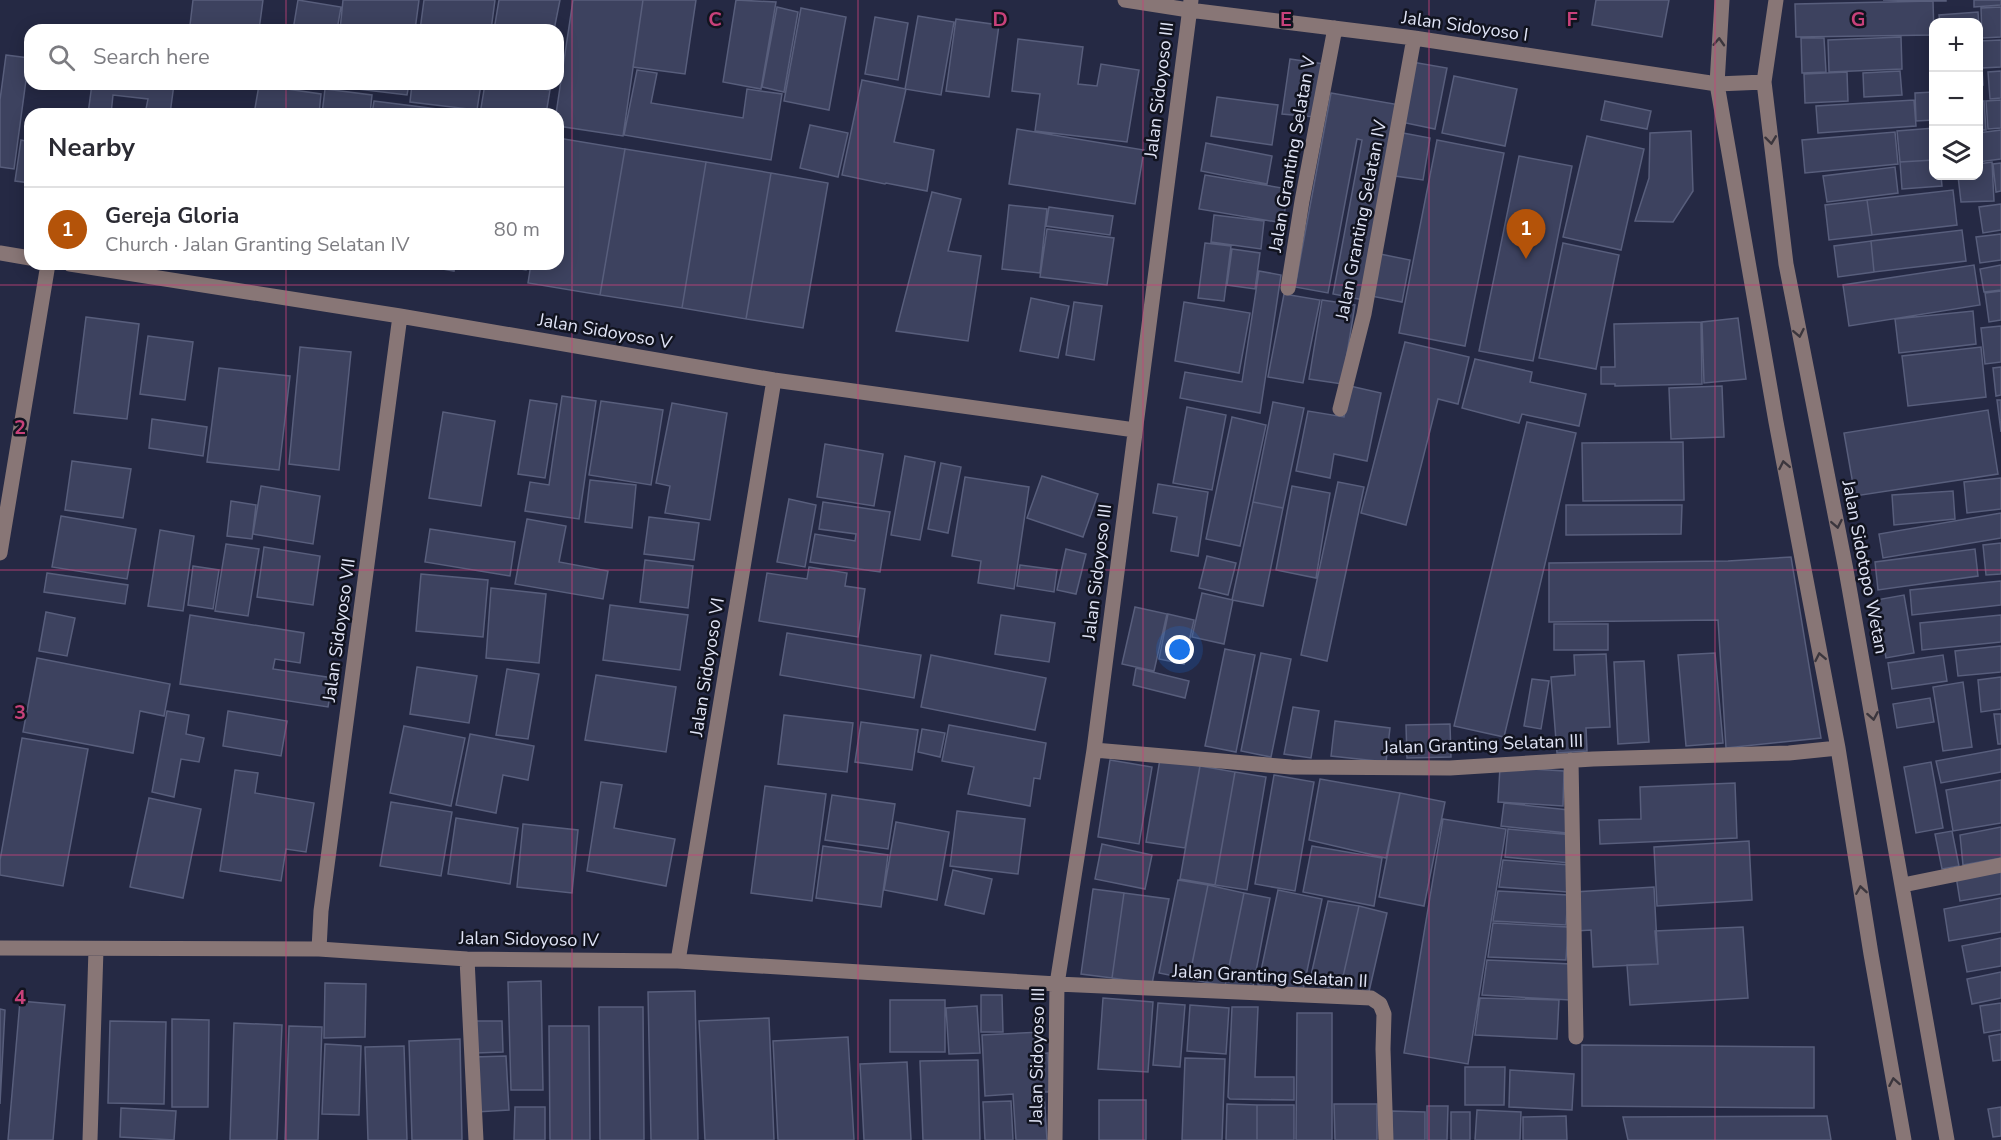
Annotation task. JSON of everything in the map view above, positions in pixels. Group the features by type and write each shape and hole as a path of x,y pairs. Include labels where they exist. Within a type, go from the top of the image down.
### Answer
{"street":[{"name":"Jalan Sidoyoso I","path":"1125,0 1190,5 1717,84 1764,82"},
{"path":"1722,0 1717,84 1776,422 1838,748 1904,1140"},
{"name":"Jalan Sidotopo Wetan","path":"1776,0 1764,82 1786,264 1846,570 1947,1140"},
{"name":"Jalan Sidoyoso III","path":"1055,1140 1057,984 1094,750 1190,5"},
{"name":"Jalan Granting Selatan V","path":"1288,288 1335,28"},
{"name":"Jalan Granting Selatan IV","path":"1340,409 1364,314 1413,38"},
{"path":"0,252 24,257"},
{"path":"0,553 47,270"},
{"name":"Jalan Sidoyoso V","path":"108,270 400,316 774,380 1135,430"},
{"name":"Jalan Sidoyoso VII","path":"319,949 324,887 400,316"},
{"name":"Jalan Sidoyoso VI","path":"678,961 774,380"},
{"name":"Jalan Granting Selatan III","path":"1094,750 1291,767 1450,768 1571,760 1789,753 1838,748"},
{"path":"1571,760 1576,1036"},
{"path":"1903,885 2001,866"},
{"name":"Jalan Sidoyoso IV","path":"0,948 319,949 467,959 678,961 1057,984"},
{"path":"90,1140 96,949"},
{"path":"467,959 476,1140"},
{"name":"Jalan Granting Selatan II","path":"1057,984 1371,998 1380,1004 1384,1014 1386,1140"}],"building":[{"path":"193,0 263,0 260,24 190,24"},
{"path":"298,0 341,7 338,24 294,24"},
{"path":"343,0 419,0 416,24 341,24"},
{"path":"424,0 495,0 492,24 421,24"},
{"path":"499,0 560,0 555,24 495,24"},
{"path":"573,0 643,0 623,136 564,127 564,108 557,108 560,90 564,90 564,60"},
{"path":"643,0 696,0 685,74 633,67"},
{"path":"736,0 776,2 761,89 723,82"},
{"path":"1596,0 1669,0 1662,37 1592,25"},
{"path":"1883,0 1946,0 1946,1"},
{"path":"1974,0 2001,0 2001,5 1974,7"},
{"path":"1933,1 1934,18 1929,18 1929,35 1796,37 1795,4"},
{"path":"777,7 798,12 784,92 762,87"},
{"path":"2001,7 2001,37 1983,38 1981,8"},
{"path":"801,8 846,17 829,110 784,101"},
{"path":"1978,12 1978,18 1939,18 1939,15"},
{"path":"918,16 954,22 941,95 905,89"},
{"path":"875,17 908,23 898,80 865,74"},
{"path":"956,19 999,25 989,97 946,91"},
{"path":"1901,37 1902,69 1829,72 1828,40"},
{"path":"1801,38 1824,38 1826,72 1802,73"},
{"path":"1018,39 1083,47 1078,84 1097,86 1101,64 1139,70 1127,142 1035,131 1040,94 1012,91"},
{"path":"2001,40 2001,67 1983,68 1983,41"},
{"path":"6,55 24,57 25,90 14,169 0,167 0,100"},
{"path":"1290,59 1324,64 1315,117 1282,114"},
{"path":"1412,62 1447,68 1435,129 1401,122"},
{"path":"637,70 657,73 651,103 743,118 747,89 782,94 771,160 624,135"},
{"path":"1900,71 1902,95 1864,97 1863,73"},
{"path":"2001,71 2001,98 1990,99 1988,72"},
{"path":"1847,72 1848,101 1805,103 1804,74"},
{"path":"1454,76 1517,89 1505,146 1442,133"},
{"path":"862,80 906,89 894,142 934,150 927,191 842,175"},
{"path":"91,90 173,90 171,108 146,108 148,99 113,95 112,108 89,108"},
{"path":"258,90 293,90 321,94 320,108 255,108"},
{"path":"325,90 372,95 371,108 323,108"},
{"path":"366,90 408,90 407,95"},
{"path":"411,90 480,90 477,108 410,102"},
{"path":"484,90 550,90 547,108 481,108"},
{"path":"1929,92 1929,120 1916,121 1915,93"},
{"path":"1331,93 1400,105 1364,300 1333,294 1362,140 1357,139 1328,293 1295,287"},
{"path":"1217,97 1278,105 1272,145 1211,136"},
{"path":"1914,100 1916,126 1818,133 1816,106"},
{"path":"2001,100 2001,128 1988,129 1986,101"},
{"path":"374,101 429,108 373,108"},
{"path":"1605,101 1651,111 1647,129 1601,120"},
{"path":"1984,101 1986,130 1983,130"},
{"path":"810,125 848,133 838,177 800,168"},
{"path":"1929,128 1929,160 1900,162 1897,131"},
{"path":"1017,129 1144,150 1135,204 1009,184"},
{"path":"2001,130 2001,159 1983,161 1983,132"},
{"path":"1691,131 1693,191 1673,222 1635,221 1649,178 1650,133"},
{"path":"1895,132 1898,164 1805,173 1802,140"},
{"path":"1403,133 1430,138 1423,180 1395,176"},
{"path":"1587,136 1644,149 1621,250 1563,237"},
{"path":"564,139 625,149 600,295 528,283 530,270 564,270"},
{"path":"21,140 24,141 24,182 15,181"},
{"path":"1437,140 1504,153 1465,346 1399,333"},
{"path":"1206,143 1272,156 1267,184 1201,171"},
{"path":"625,149 706,162 682,308 600,295"},
{"path":"1519,156 1572,166 1533,361 1479,351"},
{"path":"1929,160 1929,180 1941,180 1942,186 1902,189 1900,162"},
{"path":"706,162 771,173 746,319 682,308"},
{"path":"1992,162 1994,201 1961,202 1958,180 1983,180 1983,163"},
{"path":"2001,163 2001,191 1996,192 1993,164"},
{"path":"1895,167 1898,193 1827,202 1823,176"},
{"path":"771,173 828,183 803,328 746,319"},
{"path":"1205,175 1288,189 1283,223 1199,209"},
{"path":"1953,190 1957,225 1872,235 1867,200"},
{"path":"932,192 961,199 948,251 981,256 968,341 896,331"},
{"path":"1867,200 1872,235 1829,240 1825,205"},
{"path":"2001,204 2001,230 1983,233 1979,207"},
{"path":"1009,205 1047,209 1040,273 1002,269"},
{"path":"1049,207 1113,216 1110,235 1046,226"},
{"path":"1214,215 1264,221 1261,249 1211,242"},
{"path":"1047,229 1114,238 1107,285 1040,277"},
{"path":"1962,230 1966,261 1874,272 1871,241"},
{"path":"2001,234 2001,260 1980,263 1976,237"},
{"path":"1871,241 1874,272 1838,277 1834,246"},
{"path":"1205,243 1231,246 1224,301 1198,298"},
{"path":"1563,243 1619,255 1596,369 1539,358"},
{"path":"1232,249 1260,253 1255,289 1227,285"},
{"path":"1380,254 1410,260 1402,302 1371,296"},
{"path":"1974,265 1980,305 1849,326 1843,285"},
{"path":"2001,265 2001,290 1984,292 1980,269"},
{"path":"1259,271 1281,275 1260,413 1180,398 1185,372 1242,382"},
{"path":"2001,291 2001,320 1989,322 1985,293"},
{"path":"1284,294 1320,300 1303,383 1268,377"},
{"path":"1031,298 1069,306 1058,358 1020,351"},
{"path":"1322,300 1355,305 1342,384 1309,379"},
{"path":"1074,302 1102,306 1094,360 1066,355"},
{"path":"1184,302 1250,313 1239,373 1175,361"},
{"path":"1973,311 1976,344 1899,353 1895,319"},
{"path":"86,317 139,324 127,419 74,413"},
{"path":"1738,318 1746,379 1704,383 1702,322"},
{"path":"1701,322 1702,384 1615,386 1615,384 1601,384 1601,367 1615,367 1614,324"},
{"path":"2001,326 2001,362 1985,364 1981,328"},
{"path":"148,336 193,342 185,400 140,394"},
{"path":"1405,342 1469,357 1458,404 1438,399 1406,525 1361,513"},
{"path":"300,347 351,352 339,470 289,464"},
{"path":"1981,347 1986,397 1908,406 1902,356"},
{"path":"1475,359 1532,372 1530,382 1586,394 1579,426 1522,414 1519,423 1462,408"},
{"path":"2001,367 2001,395 1996,396 1993,368"},
{"path":"219,368 290,376 279,470 207,462"},
{"path":"1350,386 1381,393 1367,461 1334,454 1330,478 1296,471 1308,411 1344,417"},
{"path":"1722,386 1724,437 1671,439 1669,388"},
{"path":"562,396 596,401 579,519 525,511 530,482 549,485"},
{"path":"530,400 557,404 545,478 518,474"},
{"path":"1997,400 2001,400 2001,432"},
{"path":"601,401 663,410 651,485 589,475"},
{"path":"1273,402 1304,408 1283,508 1253,502"},
{"path":"672,403 727,413 710,520 665,513 670,486 656,483"},
{"path":"1187,407 1226,415 1212,490 1173,483"},
{"path":"1988,410 1998,474 1855,496 1844,433"},
{"path":"443,412 495,421 481,506 429,498"},
{"path":"1232,417 1266,425 1240,546 1206,539"},
{"path":"152,419 207,427 203,456 149,448"},
{"path":"1527,422 1576,433 1504,737 1454,726"},
{"path":"1683,442 1684,500 1583,501 1582,443"},
{"path":"825,444 883,454 874,506 817,497"},
{"path":"905,456 935,462 920,540 891,535"},
{"path":"72,461 131,469 123,518 65,510"},
{"path":"941,463 961,467 948,533 928,529"},
{"path":"1042,476 1098,494 1083,537 1027,518"},
{"path":"965,477 1029,487 1014,589 978,583 981,561 952,556"},
{"path":"2001,478 2001,509 1967,513 1964,482"},
{"path":"590,480 636,485 632,528 585,522"},
{"path":"1338,482 1364,487 1327,661 1301,655"},
{"path":"1158,484 1208,492 1198,556 1171,551 1177,517 1153,513"},
{"path":"261,486 320,496 313,544 253,534"},
{"path":"1292,486 1330,493 1316,578 1276,570"},
{"path":"1953,491 1955,519 1894,525 1892,495"},
{"path":"789,499 816,505 805,567 777,562"},
{"path":"231,501 256,505 252,539 227,536"},
{"path":"823,502 890,512 880,572 810,562 815,534 855,541 856,534 819,529"},
{"path":"1253,502 1283,508 1263,606 1232,600"},
{"path":"1566,505 1682,505 1681,534 1566,535"},
{"path":"2001,513 2001,538 1883,558 1879,534"},
{"path":"61,516 136,529 127,579 52,567"},
{"path":"649,517 699,523 694,560 644,554"},
{"path":"527,519 566,526 559,562 608,571 603,599 515,584"},
{"path":"430,529 515,542 510,576 425,562"},
{"path":"160,530 194,536 183,611 148,606"},
{"path":"2001,543 2001,574 1986,575 1983,545"},
{"path":"226,544 259,549 248,616 215,611"},
{"path":"264,547 320,556 313,605 257,597"},
{"path":"1066,549 1086,554 1076,594 1057,590"},
{"path":"1975,549 1978,576 1878,590 1875,562"},
{"path":"1207,556 1236,563 1228,595 1199,588"},
{"path":"1791,557 1821,738 1726,748 1718,620 1549,622 1549,563 1728,561"},
{"path":"645,560 693,566 688,608 640,602"},
{"path":"1020,565 1057,570 1054,592 1017,586"},
{"path":"193,566 219,570 213,609 188,605"},
{"path":"809,567 847,573 845,586 865,589 858,637 759,621 767,573 807,579"},
{"path":"47,573 128,585 125,604 44,592"},
{"path":"421,574 488,580 483,637 416,631"},
{"path":"2001,581 2001,605 1912,615 1910,590"},
{"path":"491,588 546,594 539,663 486,658"},
{"path":"1202,593 1233,600 1224,644 1192,637"},
{"path":"1904,595 1914,653 1886,658 1876,600"},
{"path":"610,605 688,615 680,670 603,660"},
{"path":"1135,607 1167,614 1154,671 1122,664"},
{"path":"46,612 75,618 67,656 39,651"},
{"path":"1168,614 1194,620 1184,664 1159,659"},
{"path":"190,615 304,633 300,663 275,659 273,669 333,678 328,707 180,684"},
{"path":"1001,615 1055,623 1049,662 995,654"},
{"path":"2001,615 2001,642 1922,650 1920,623"},
{"path":"1554,624 1608,624 1608,650 1554,650"},
{"path":"787,633 921,655 914,698 780,675"},
{"path":"2001,646 2001,672 1958,676 1955,651"},
{"path":"1225,649 1255,655 1236,752 1205,746"},
{"path":"1261,653 1291,659 1271,757 1241,751"},
{"path":"1715,653 1723,743 1686,746 1678,655"},
{"path":"1606,654 1610,727 1586,728 1587,751 1557,753 1551,677 1575,675 1574,655"},
{"path":"931,655 1046,678 1035,730 921,707"},
{"path":"1943,655 1947,681 1892,689 1888,663"},
{"path":"37,658 170,684 164,716 140,711 133,753 23,732"},
{"path":"1644,661 1649,742 1618,744 1614,662"},
{"path":"417,667 477,676 469,723 410,714"},
{"path":"1136,668 1189,681 1185,698 1133,685"},
{"path":"507,669 539,674 528,739 496,735"},
{"path":"596,675 676,687 666,752 585,740"},
{"path":"2001,677 2001,709 1981,712 1978,680"},
{"path":"1532,679 1549,681 1541,729 1524,726"},
{"path":"1963,682 1972,747 1943,751 1933,687"},
{"path":"1930,698 1934,722 1897,728 1893,704"},
{"path":"1293,707 1319,711 1311,758 1284,754"},
{"path":"167,711 189,715 186,734 204,738 199,762 181,759 174,797 152,792"},
{"path":"228,711 287,721 281,756 223,746"},
{"path":"1994,714 2001,714 2001,744 1998,744"},
{"path":"784,715 853,723 847,772 778,764"},
{"path":"1335,721 1390,728 1386,762 1331,756"},
{"path":"861,722 918,730 912,770 855,762"},
{"path":"1450,724 1451,757 1407,758 1406,725"},
{"path":"949,725 1046,743 1040,779 1034,778 1030,806 968,794 974,767 942,761"},
{"path":"404,726 465,738 451,806 390,793"},
{"path":"922,729 945,733 940,757 918,752"},
{"path":"470,734 534,746 528,780 503,775 496,813 456,805"},
{"path":"22,738 88,749 63,886 0,875 0,860"},
{"path":"2001,749 2001,772 1941,783 1936,761"},
{"path":"1160,759 1200,766 1185,848 1146,842"},
{"path":"1110,760 1152,767 1139,844 1098,837"},
{"path":"1931,762 1943,828 1916,833 1904,767"},
{"path":"1200,766 1235,772 1215,885 1180,879"},
{"path":"1500,767 1564,771 1563,806 1498,802"},
{"path":"235,770 258,773 255,793 314,803 306,852 286,849 281,881 220,871"},
{"path":"1235,772 1266,777 1247,890 1215,885"},
{"path":"1274,775 1314,782 1295,891 1255,884"},
{"path":"1320,779 1400,793 1386,858 1309,840"},
{"path":"2001,780 2001,823 1953,831 1946,790"},
{"path":"601,782 622,785 614,828 675,839 666,886 587,871"},
{"path":"1735,783 1737,838 1600,844 1599,820 1641,819 1640,787"},
{"path":"765,786 826,794 812,901 751,893"},
{"path":"1400,793 1445,802 1424,906 1379,897"},
{"path":"832,795 895,804 888,849 825,840"},
{"path":"149,798 201,809 183,898 130,887"},
{"path":"391,802 452,812 441,876 380,866"},
{"path":"1504,803 1569,810 1567,833 1501,826"},
{"path":"957,811 1025,819 1018,874 950,866"},
{"path":"456,818 518,828 510,884 448,874"},
{"path":"1443,819 1506,829 1468,1064 1404,1053"},
{"path":"896,822 949,832 937,900 884,890"},
{"path":"523,824 578,830 572,893 517,887"},
{"path":"2001,827 2001,858 1963,865 1960,835"},
{"path":"1508,829 1573,835 1570,863 1505,857"},
{"path":"1952,831 1959,866 1942,869 1935,834"},
{"path":"1749,841 1752,900 1657,906 1654,847"},
{"path":"1102,844 1152,855 1145,889 1095,879"},
{"path":"823,846 888,855 881,907 816,898"},
{"path":"1312,846 1382,858 1374,906 1303,892"},
{"path":"1503,860 1570,865 1568,892 1499,887"},
{"path":"2001,868 2001,894 1960,901 1956,876"},
{"path":"953,870 992,879 984,914 945,905"},
{"path":"1178,880 1208,885 1189,979 1159,973"},
{"path":"1208,885 1244,893 1225,986 1189,979"},
{"path":"1654,887 1658,964 1593,967 1591,930 1576,931 1574,892"},
{"path":"1093,889 1124,893 1112,978 1081,974"},
{"path":"1278,890 1322,899 1302,995 1258,985"},
{"path":"1498,891 1568,895 1566,925 1493,921"},
{"path":"1124,893 1169,899 1152,984 1112,978"},
{"path":"1244,893 1270,898 1252,992 1225,986"},
{"path":"2001,898 2001,932 1949,941 1944,909"},
{"path":"1328,901 1359,906 1340,990 1309,984"},
{"path":"1359,906 1387,913 1368,996 1340,990"},
{"path":"1493,923 1568,927 1566,960 1488,957"},
{"path":"1743,927 1748,998 1630,1005 1627,965 1658,964 1655,931"},
{"path":"2001,938 2001,966 1967,972 1962,946"},
{"path":"1487,960 1571,964 1570,1000 1482,995"},
{"path":"2001,972 2001,998 1972,1004 1967,979"},
{"path":"541,981 543,1090 511,1090 508,982"},
{"path":"325,983 366,984 365,1037 324,1038"},
{"path":"695,991 698,1140 651,1140 648,992"},
{"path":"981,995 1002,995 1003,1032 981,1032"},
{"path":"1103,998 1153,1002 1148,1072 1098,1069"},
{"path":"1480,998 1559,1000 1557,1039 1475,1035"},
{"path":"890,1000 945,1000 945,1052 890,1052"},
{"path":"20,1001 65,1005 53,1140 8,1140"},
{"path":"1158,1003 1185,1005 1180,1067 1153,1065"},
{"path":"2001,1003 2001,1030 1984,1033 1980,1006"},
{"path":"1190,1005 1229,1008 1226,1054 1187,1051"},
{"path":"977,1006 980,1053 949,1054 946,1008"},
{"path":"599,1007 643,1007 644,1140 600,1140"},
{"path":"1232,1007 1258,1007 1255,1077 1294,1077 1294,1100 1230,1099 1228,1097"},
{"path":"0,1009 5,1010 0,1104"},
{"path":"1297,1013 1332,1013 1332,1140 1296,1140"},
{"path":"769,1018 774,1140 705,1140 699,1021"},
{"path":"172,1019 209,1020 208,1107 172,1107"},
{"path":"110,1021 166,1022 164,1104 108,1103"},
{"path":"475,1021 502,1021 503,1052 476,1053"},
{"path":"234,1023 282,1025 277,1140 230,1140"},
{"path":"289,1026 322,1027 318,1140 285,1140"},
{"path":"549,1026 589,1026 590,1140 550,1140"},
{"path":"1041,1032 1042,1054 1048,1053 1050,1092 1044,1092 1047,1140 1016,1140 1013,1094 985,1096 982,1035"},
{"path":"2001,1034 2001,1060 1993,1061 1989,1036"},
{"path":"848,1037 854,1140 778,1140 773,1041"},
{"path":"460,1039 462,1140 412,1140 409,1041"},
{"path":"325,1044 361,1046 359,1115 322,1114"},
{"path":"1582,1045 1814,1047 1814,1108 1582,1106"},
{"path":"404,1046 407,1140 368,1140 365,1047"},
{"path":"506,1056 509,1110 476,1112 474,1057"},
{"path":"1185,1058 1225,1059 1222,1140 1182,1140"},
{"path":"978,1060 980,1140 923,1140 920,1061"},
{"path":"907,1062 911,1140 864,1140 860,1064"},
{"path":"1465,1067 1505,1067 1504,1105 1465,1105"},
{"path":"1510,1070 1574,1074 1572,1110 1509,1107"},
{"path":"1099,1100 1146,1100 1146,1140 1099,1140"},
{"path":"1011,1101 1013,1140 985,1140 983,1102"},
{"path":"1227,1104 1257,1105 1257,1140 1226,1140"},
{"path":"1334,1104 1377,1104 1377,1140 1335,1140"},
{"path":"1257,1105 1294,1105 1294,1140 1257,1140"},
{"path":"1427,1106 1448,1106 1447,1140 1427,1140"},
{"path":"515,1107 545,1107 545,1140 514,1140"},
{"path":"2001,1107 2001,1136 1993,1137 1988,1109"},
{"path":"121,1108 176,1111 174,1140 120,1137"},
{"path":"1477,1110 1521,1112 1520,1140 1475,1140"},
{"path":"1392,1111 1425,1112 1425,1140 1392,1140"},
{"path":"1451,1112 1470,1112 1470,1140 1451,1140"},
{"path":"1566,1116 1567,1140 1523,1140 1523,1117"},
{"path":"1827,1116 1831,1140 1628,1140 1623,1117"}],"place":[{"name":"Gereja Gloria","path":"1526,259"}]}
